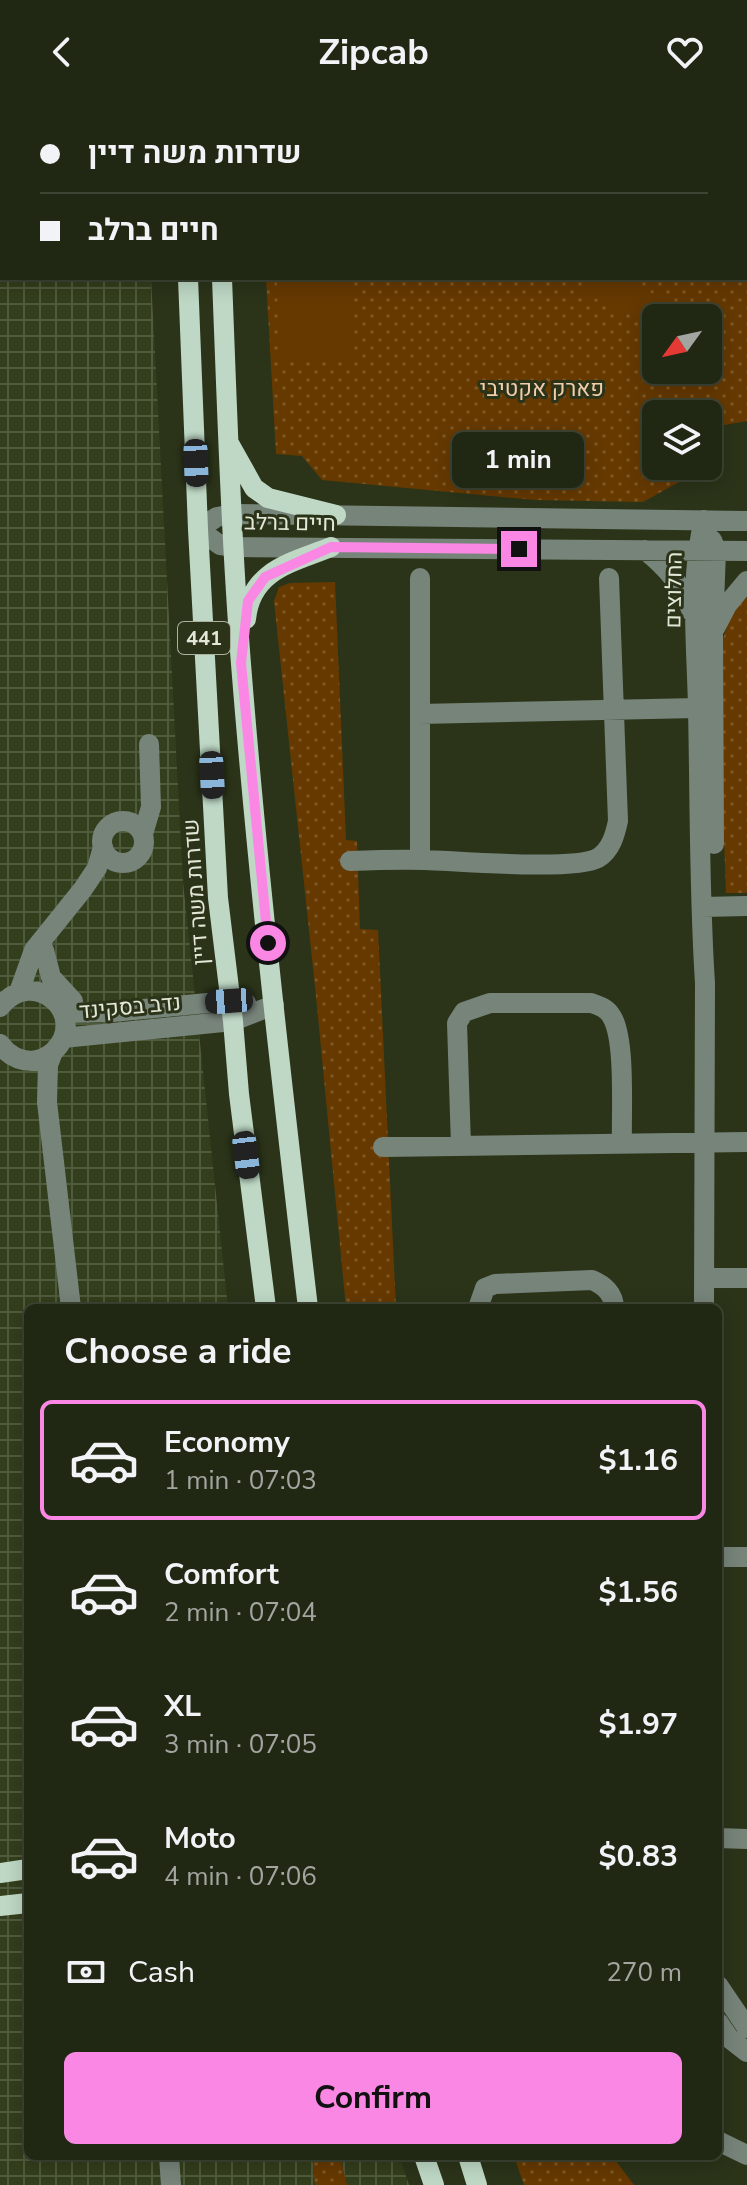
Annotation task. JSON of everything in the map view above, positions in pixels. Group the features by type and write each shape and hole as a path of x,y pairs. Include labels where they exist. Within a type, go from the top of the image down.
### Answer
{"main road":[{"name":"שדרות משה דיין","path":"188,280 218,898 265,1304"},
{"name":"441","path":"222,280 241,663 274,1005 308,1304"},
{"path":"229,443 254,488 268,498 336,515"},
{"path":"241,663 248,601 260,582 331,547"},
{"path":"0,1873 24,1870"},
{"path":"0,1906 24,1903"},
{"path":"424,2160 434,2185"},
{"path":"469,2160 477,2185"}],"street":[{"name":"חיים ברלב","path":"747,521 233,514 217,517 198,529 220,545 235,547 747,551"},
{"name":"החלוצים","path":"704,520 707,907 704,1304"},
{"path":"645,550 667,567 704,628 747,581"},
{"path":"420,578 420,860"},
{"path":"355,861 570,865 598,858 614,839 618,821 609,578"},
{"name":"החלוצים","path":"704,628 698,708 707,907"},
{"path":"420,714 698,708"},
{"path":"103,847 110,859 123,864 141,855 151,807 149,744"},
{"path":"19,992 34,950 97,868 104,833 138,801 149,783"},
{"path":"119,820 134,824 143,834"},
{"path":"83,889 108,877 123,864"},
{"path":"707,907 747,906"},
{"path":"41,992 36,971 58,920"},
{"path":"44,950 51,977 61,991 79,1006 106,1013"},
{"path":"0,1007 19,992 41,992 51,997 63,1013 66,1027 48,1065 47,1102 71,1304"},
{"path":"461,1146 457,1023 464,1012 490,1003 591,1003 610,1013 619,1037 622,1143"},
{"name":"נדב בסקינד","path":"6,1051 38,1061 58,1045 274,1005"},
{"name":"נדב בסקינד","path":"63,1013 231,1011"},
{"path":"6,1051 47,1102"},
{"path":"385,1147 747,1142"},
{"path":"704,1278 747,1278"},
{"path":"479,1304 485,1288 495,1284 592,1280 602,1284 609,1292 613,1304"},
{"path":"722,1557 747,1557"},
{"path":"722,1838 747,1839"},
{"path":"722,1991 747,2028"},
{"path":"722,2028 729,2038 747,2052"},
{"path":"722,2143 747,2155"},
{"path":"169,2160 171,2185"},
{"path":"423,2160 426,2185"}],"shaded area":[{"path":"0,280 151,280 183,882 228,1304 24,1304 24,2160 400,2160 409,2185 0,2185"}],"green space":[{"name":"פארק אקטיבי","path":"266,280 747,280 747,421 722,425 722,400 642,400 642,480 683,480 643,502 535,500 322,480 302,456 276,454"},
{"path":"277,280 350,280 351,361 279,362"},
{"path":"589,280 625,280 673,304 642,304 642,321 583,292"},
{"path":"335,582 346,840 357,841 360,929 378,930 396,1304 346,1304 274,601 279,587 290,583"},
{"path":"747,597 747,893 726,893 718,668 726,629 734,612"},
{"path":"312,2160 341,2160 347,2185 315,2185"},
{"path":"515,2160 615,2160 634,2185 524,2185"}],"route":[{"path":"268,943 241,663 248,601 260,582 331,547 519,549"}]}
